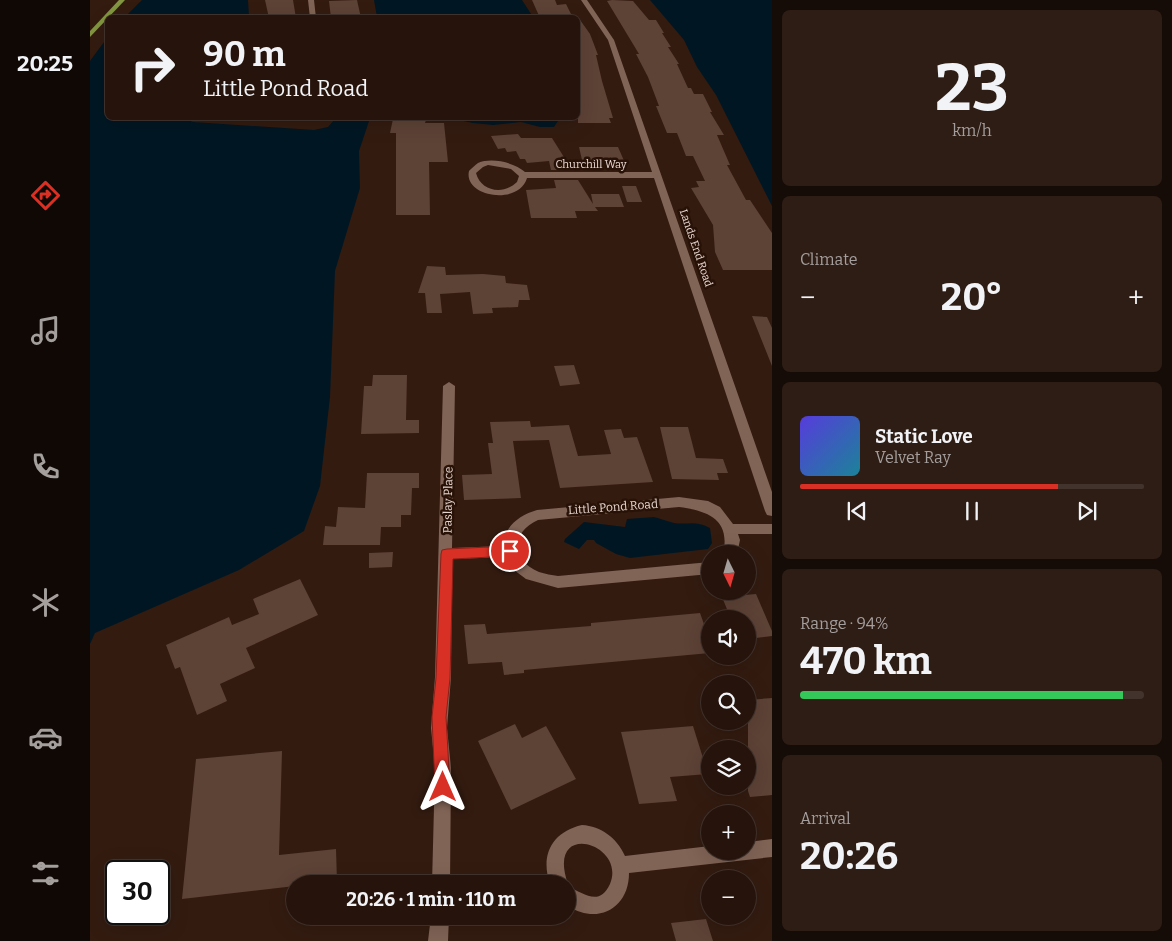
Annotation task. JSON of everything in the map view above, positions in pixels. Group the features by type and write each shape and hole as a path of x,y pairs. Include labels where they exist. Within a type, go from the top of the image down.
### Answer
{"main road":[{"path":"108,15 122,0"},
{"path":"90,35 105,19"}],"street":[{"path":"311,0 313,15"},
{"name":"Lands End Road","path":"584,0 600,21 611,40 772,511"},
{"name":"Churchill Way","path":"523,175 518,188 493,192 477,186 473,182 472,173 480,165 497,163 514,167 523,175 658,175"},
{"name":"Paslay Place","path":"441,875 443,768 439,706 443,678 447,554 449,386"},
{"name":"Little Pond Road","path":"510,551 513,533 518,524 526,518 562,512 690,503 703,505 715,511 730,529"},
{"path":"732,545 733,540 730,529 772,529"},
{"path":"447,554 510,551 517,564 526,572 538,579 558,582 701,569"},
{"path":"556,875 555,858 559,848 566,839 576,834 592,835 607,844 615,853 620,866 621,877 619,888 613,897 605,904 595,907 583,906 576,901"},
{"path":"756,850 772,848"},
{"path":"620,866 701,856"},
{"path":"438,941 439,925"}],"water":[{"path":"142,0 248,0 249,15 127,15"},
{"path":"374,0 522,0 532,15 377,15"},
{"path":"650,0 772,0 772,206 716,95 697,67 684,40"},
{"path":"105,41 105,120 188,120 193,122 314,130 328,127 334,120 369,120 359,151 360,188 335,271 330,397 320,486 304,531 239,570 95,633 90,644 90,61"},
{"path":"459,120 559,120 554,127 540,127 521,122 493,125"},
{"path":"654,517 674,523 696,523 710,528 712,543 711,545 701,545 701,550 630,558 616,554 594,540 587,540 579,549 564,542 584,522 625,527 627,519"}],"building":[{"path":"265,0 293,0 296,15 268,15"},
{"path":"357,0 360,15 331,15 329,1"},
{"path":"532,0 555,0 557,5 566,4 572,15 539,15"},
{"path":"607,1 633,1 649,20 656,20 671,47 668,47 679,64 677,64 688,88 691,88 694,94 703,94 712,112 710,112 724,135 717,135 730,165 727,165 746,200 750,200 772,233 772,270 723,270 715,252 713,225 691,188 699,187 696,181 705,181 693,156 686,156 677,133 667,133 656,106 659,106 648,77 636,54 639,54"},
{"path":"580,20 590,34 598,55 596,55 602,81 613,118 609,118 611,123 578,123 578,120 580,120"},
{"path":"393,120 426,120 425,123 444,123 448,162 429,162 430,215 396,215 396,133 390,133"},
{"path":"518,134 521,138 552,138 572,170 551,170 549,161 527,163 525,159 520,159 516,151 507,152 505,148 498,149 491,136"},
{"path":"579,147 618,147 625,163 611,163 610,160 582,160"},
{"path":"554,180 578,180 593,204 591,194 619,194 624,207 595,207 598,211 575,211 577,218 531,218 526,190 556,188"},
{"path":"622,186 636,186 642,202 627,202"},
{"path":"427,266 445,267 446,275 483,274 505,276 506,283 527,285 530,300 519,300 518,307 492,308 493,313 473,314 470,292 440,294 442,313 427,313 425,293 418,293"},
{"path":"752,316 767,317 772,328 772,366"},
{"path":"574,365 580,384 560,386 554,366"},
{"path":"373,375 407,375 406,420 419,420 419,433 361,434 364,386 372,386"},
{"path":"530,421 531,427 569,425 578,456 611,454 604,430 621,429 624,438 637,437 653,482 560,488 549,440 513,441 521,498 464,500 462,475 492,474 488,443 493,443 490,422"},
{"path":"660,427 688,427 696,458 723,459 728,473 717,473 719,480 672,479"},
{"path":"367,473 419,473 419,488 412,488 411,515 401,515 401,527 381,527 380,545 323,545 325,526 336,527 338,507 365,508"},
{"path":"393,552 392,567 369,568 369,553"},
{"path":"300,579 318,615 246,648 255,668 220,684 227,701 197,715 180,667 175,669 166,645 229,617 232,625 259,614 253,599"},
{"path":"756,594 772,631 772,636 756,638 756,610 727,610 723,600 756,600"},
{"path":"700,613 701,654 524,670 524,673 504,675 502,662 468,664 464,625 485,624 487,634 591,626 591,623"},
{"path":"772,698 772,795 750,797 749,795 756,795 756,740 748,740 748,730 756,730 756,699"},
{"path":"515,724 522,738 546,726 576,779 511,810 478,741"},
{"path":"693,726 701,752 701,775 670,777 677,801 639,804 621,732"},
{"path":"282,751 279,855 336,849 337,875 286,875 286,887 182,899 196,759"},
{"path":"701,920 701,925 708,925 713,941 676,941 671,923"}],"route":[{"path":"443,787 439,706 443,678 447,554 510,551"}]}
